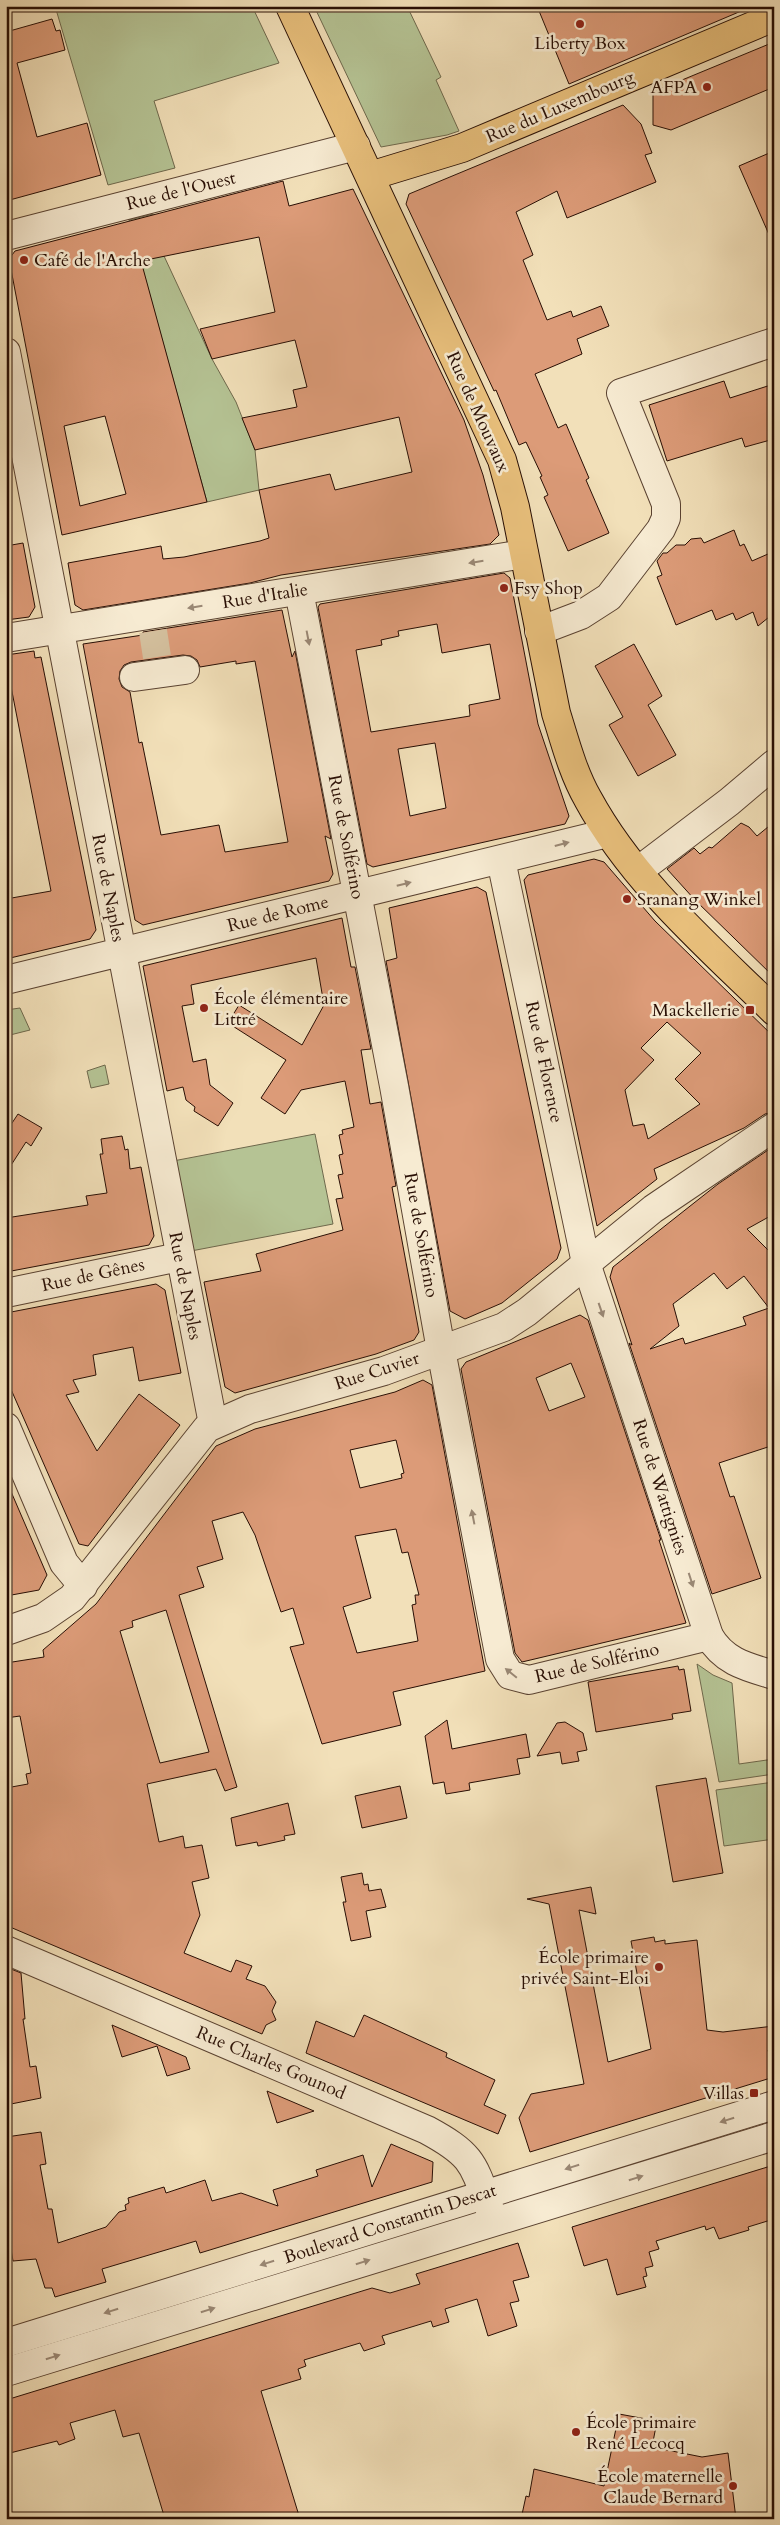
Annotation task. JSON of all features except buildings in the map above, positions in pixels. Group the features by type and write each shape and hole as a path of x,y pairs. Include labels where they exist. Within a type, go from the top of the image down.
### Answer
{"main road":[{"name":"Rue de Mouvaux","path":"290,6 502,460 524,554 556,714 565,744 586,797 608,833 667,905 774,1011"},
{"name":"Rue du Luxembourg","path":"370,176 462,148 774,17"}],"street":[{"name":"Rue de l'Ouest","path":"6,236 356,146"},
{"path":"539,631 588,612 609,597 661,530 666,518 666,504 621,393 774,342"},
{"name":"Rue de Naples","path":"6,352 212,1424"},
{"name":"Rue d'Italie","path":"6,638 59,629 151,622 299,590 524,554"},
{"name":"Rue de Solférino","path":"299,590 394,1086 441,1350 498,1651 504,1668 510,1675 529,1680 542,1678 709,1636"},
{"path":"638,871 729,802 774,764"},
{"name":"Rue de Rome","path":"6,980 121,952 355,886 501,860 608,833"},
{"name":"Rue de Florence","path":"501,860 586,1264"},
{"name":"Rue Cuvier","path":"6,1631 28,1624 59,1609 83,1586 195,1441 212,1424 250,1409 384,1371 488,1334 516,1320 653,1209 774,1127"},
{"name":"Rue de Gênes","path":"6,1293 179,1258"},
{"name":"Rue de Wattignies","path":"586,1264 709,1636 720,1651 729,1659 774,1675"},
{"path":"6,1427 64,1562 83,1586"},
{"name":"Rue Charles Gounod","path":"6,1950 427,2130 449,2142 465,2155 478,2173 494,2221"},
{"name":"Boulevard Constantin Descat","path":"7,2343 774,2105"},
{"name":"Boulevard Constantin Descat","path":"9,2371 774,2136"},
{"path":"6,2339 9,2371"}],"green space":[{"path":"55,6 252,6 279,63 154,101 175,168 108,185"},
{"path":"314,6 407,6 441,77 436,80 459,131 447,135 381,147"},
{"path":"153,214 164,256 212,359 236,402 255,450 259,490 207,502 129,220"},
{"path":"20,1008 30,1030 6,1036 6,1010"},
{"path":"105,1065 109,1084 91,1088 87,1071"},
{"path":"315,1134 333,1224 191,1251 173,1161"},
{"path":"697,1664 713,1675 732,1683 739,1764 774,1759 774,1774 719,1782"},
{"path":"774,1782 774,1839 724,1846 716,1790"}],"tunnel":[{"path":"153,631 157,657"}],"place":[{"name":"Liberty Box","path":"580,24"},
{"name":"AFPA","path":"707,87"},
{"name":"Café de l'Arche","path":"24,260"},
{"name":"Fsy Shop","path":"504,588"},
{"name":"Sranang Winkel","path":"627,899"},
{"name":"École élémentaire Littré","path":"204,1008"},
{"name":"Mackellerie","path":"750,1010"},
{"name":"École primaire privée Saint-Eloi","path":"659,1967"},
{"name":"Villas","path":"754,2093"},
{"name":"École primaire René Lecocq","path":"576,2432"},
{"name":"École maternelle Claude Bernard","path":"733,2486"}]}
